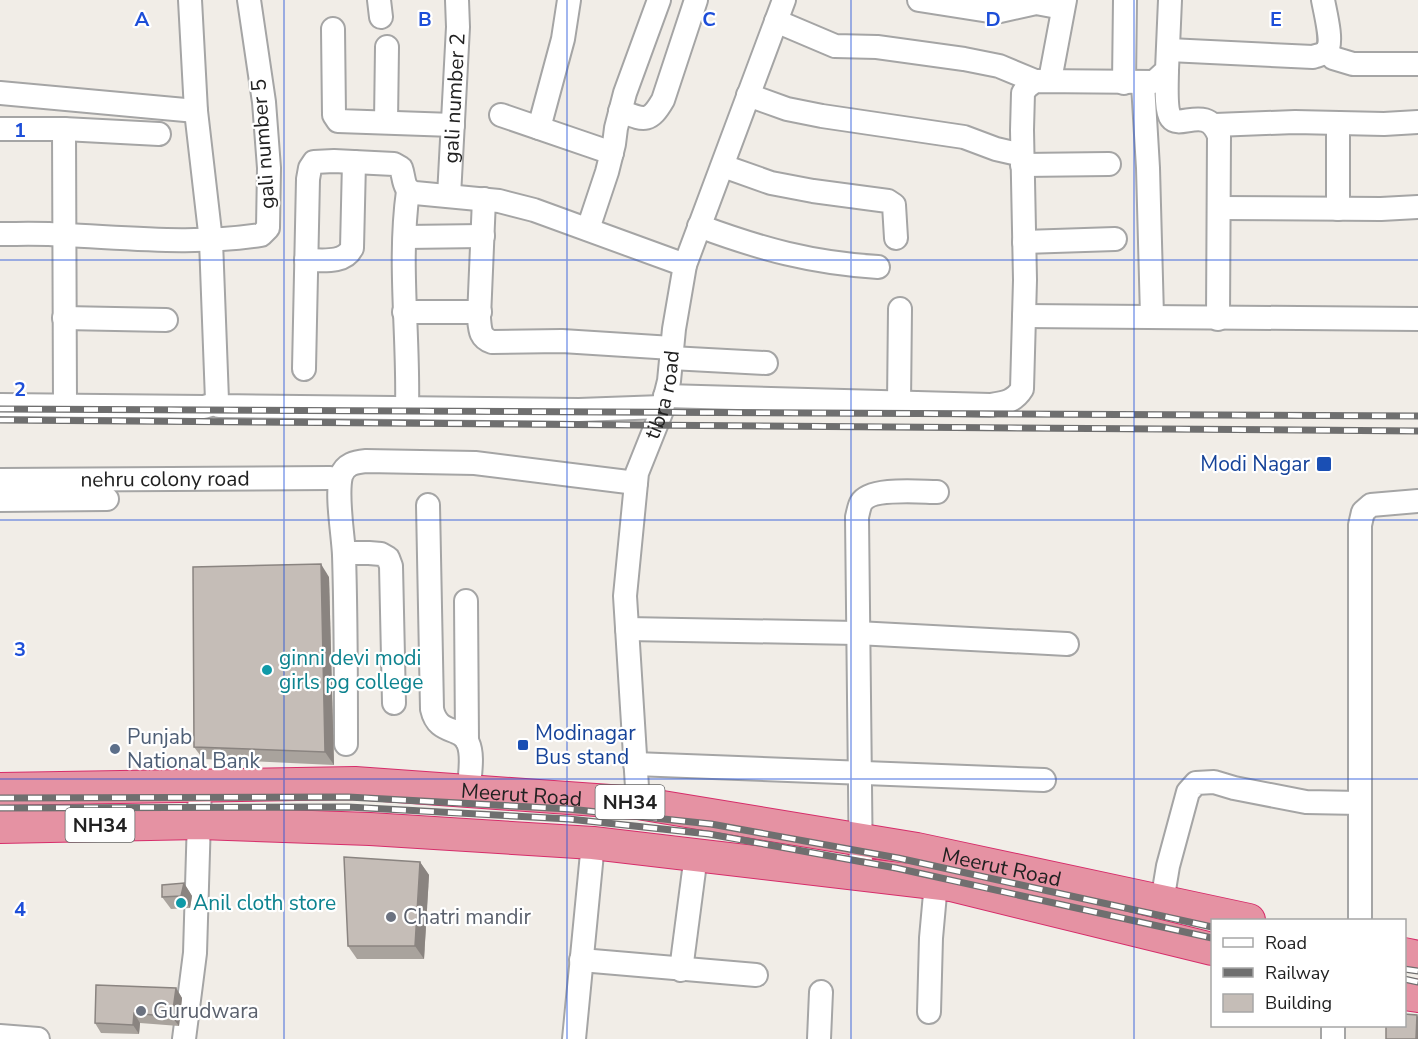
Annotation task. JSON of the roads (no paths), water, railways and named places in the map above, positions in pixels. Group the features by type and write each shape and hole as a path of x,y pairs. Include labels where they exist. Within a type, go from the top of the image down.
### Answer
{"highway":[{"name":"Meerut Road","path":"0,789 356,783 638,803 917,849 1240,919"},
{"name":"Meerut Road","path":"0,827 200,823 370,829 593,843 951,885 1211,950"}],"street":[{"path":"190,0 196,111 211,240 218,403 222,407 579,410 664,401 990,405 1008,403 1017,397 1022,389 1023,93 1027,87 1042,81"},
{"name":"gali number 5","path":"0,234 211,240 261,235 268,228 269,168 264,102 249,0"},
{"name":"gali number 2","path":"449,196 458,27 457,0"},
{"path":"539,128 563,39 569,0"},
{"path":"588,229 612,153 620,111 659,0"},
{"path":"620,111 648,119 655,114 663,100 696,0"},
{"name":"tibra road","path":"638,803 625,596 637,473 664,401 669,381 671,353 686,265 784,0"},
{"path":"919,0 989,11 1000,11 1036,3 1064,4 1042,81"},
{"path":"1125,0 1134,83 1148,168 1152,316"},
{"path":"1170,0 1168,108 1171,117 1176,121 1206,120 1215,125 1294,122 1418,122"},
{"path":"1168,60 1313,57 1325,53 1329,48 1329,36 1323,0"},
{"path":"776,21 835,46 877,46 964,59 999,66 1042,81 1154,82 1168,60"},
{"path":"333,29 334,115 338,121 453,125"},
{"path":"386,122 387,47"},
{"path":"1327,50 1333,58 1353,64 1418,64"},
{"path":"0,93 196,111"},
{"path":"748,95 788,109 811,114 964,137 1022,160 1109,164"},
{"path":"501,115 612,153"},
{"path":"1338,123 1338,209"},
{"path":"1215,125 1219,136 1218,319"},
{"path":"0,129 64,129 159,134"},
{"path":"64,129 65,405"},
{"path":"304,369 310,168 314,162 323,161 394,164 400,168 404,185 408,191 404,312 407,408"},
{"path":"306,261 340,260 348,255 352,248 354,162"},
{"path":"723,166 771,183 888,201 894,205 896,238"},
{"path":"408,191 425,195 484,199 534,210 686,265"},
{"path":"484,199 480,332 485,339 492,342 562,341 766,363"},
{"path":"1219,208 1418,207"},
{"path":"699,226 751,245 794,256 840,264 878,267"},
{"path":"405,237 483,236"},
{"path":"1024,242 1115,239"},
{"path":"899,403 900,309"},
{"path":"404,312 480,312"},
{"path":"1024,316 1418,319"},
{"path":"64,318 166,320"},
{"path":"0,405 204,406 218,403"},
{"path":"346,744 344,553 340,486 346,467 354,462 475,463 636,483"},
{"name":"nehru colony road","path":"0,480 330,478"},
{"path":"861,875 857,518 861,503 867,496 881,492 937,492"},
{"path":"0,500 107,499"},
{"path":"1360,919 1360,525 1363,512 1371,506 1418,501"},
{"path":"428,505 432,709 435,720 440,725 463,735 469,744 469,791"},
{"path":"344,553 381,554 388,558 391,566 394,703"},
{"path":"466,601 467,741"},
{"path":"627,628 857,633 1067,644"},
{"path":"635,764 1044,780"},
{"path":"1162,902 1168,866 1188,792 1196,783 1214,782 1306,802 1360,803"},
{"path":"184,1039 195,953 200,785"},
{"path":"573,1039 593,843"},
{"path":"681,970 696,855"},
{"path":"929,1012 931,938 936,883"},
{"path":"581,960 756,975"},
{"path":"819,1039 821,992"},
{"path":"0,1036 38,1039"}],"railway":[{"path":"0,409 1418,416"},
{"path":"0,420 1418,431"},
{"path":"0,798 348,797 569,809 711,824 898,858 1211,927"},
{"path":"0,808 348,807 569,819 709,834 896,868 1211,938"},
{"path":"1406,969 1418,971"},
{"path":"1406,979 1418,982"}],"place":[{"name":"Modi Nagar","path":"1324,464"},
{"name":"ginni devi modi girls pg college","path":"267,670"},
{"name":"Modinagar Bus stand","path":"523,745"},
{"name":"Punjab National Bank","path":"115,749"},
{"name":"Anil cloth store","path":"181,903"},
{"name":"Chatri mandir","path":"391,917"},
{"name":"Gurudwara","path":"141,1011"}]}
